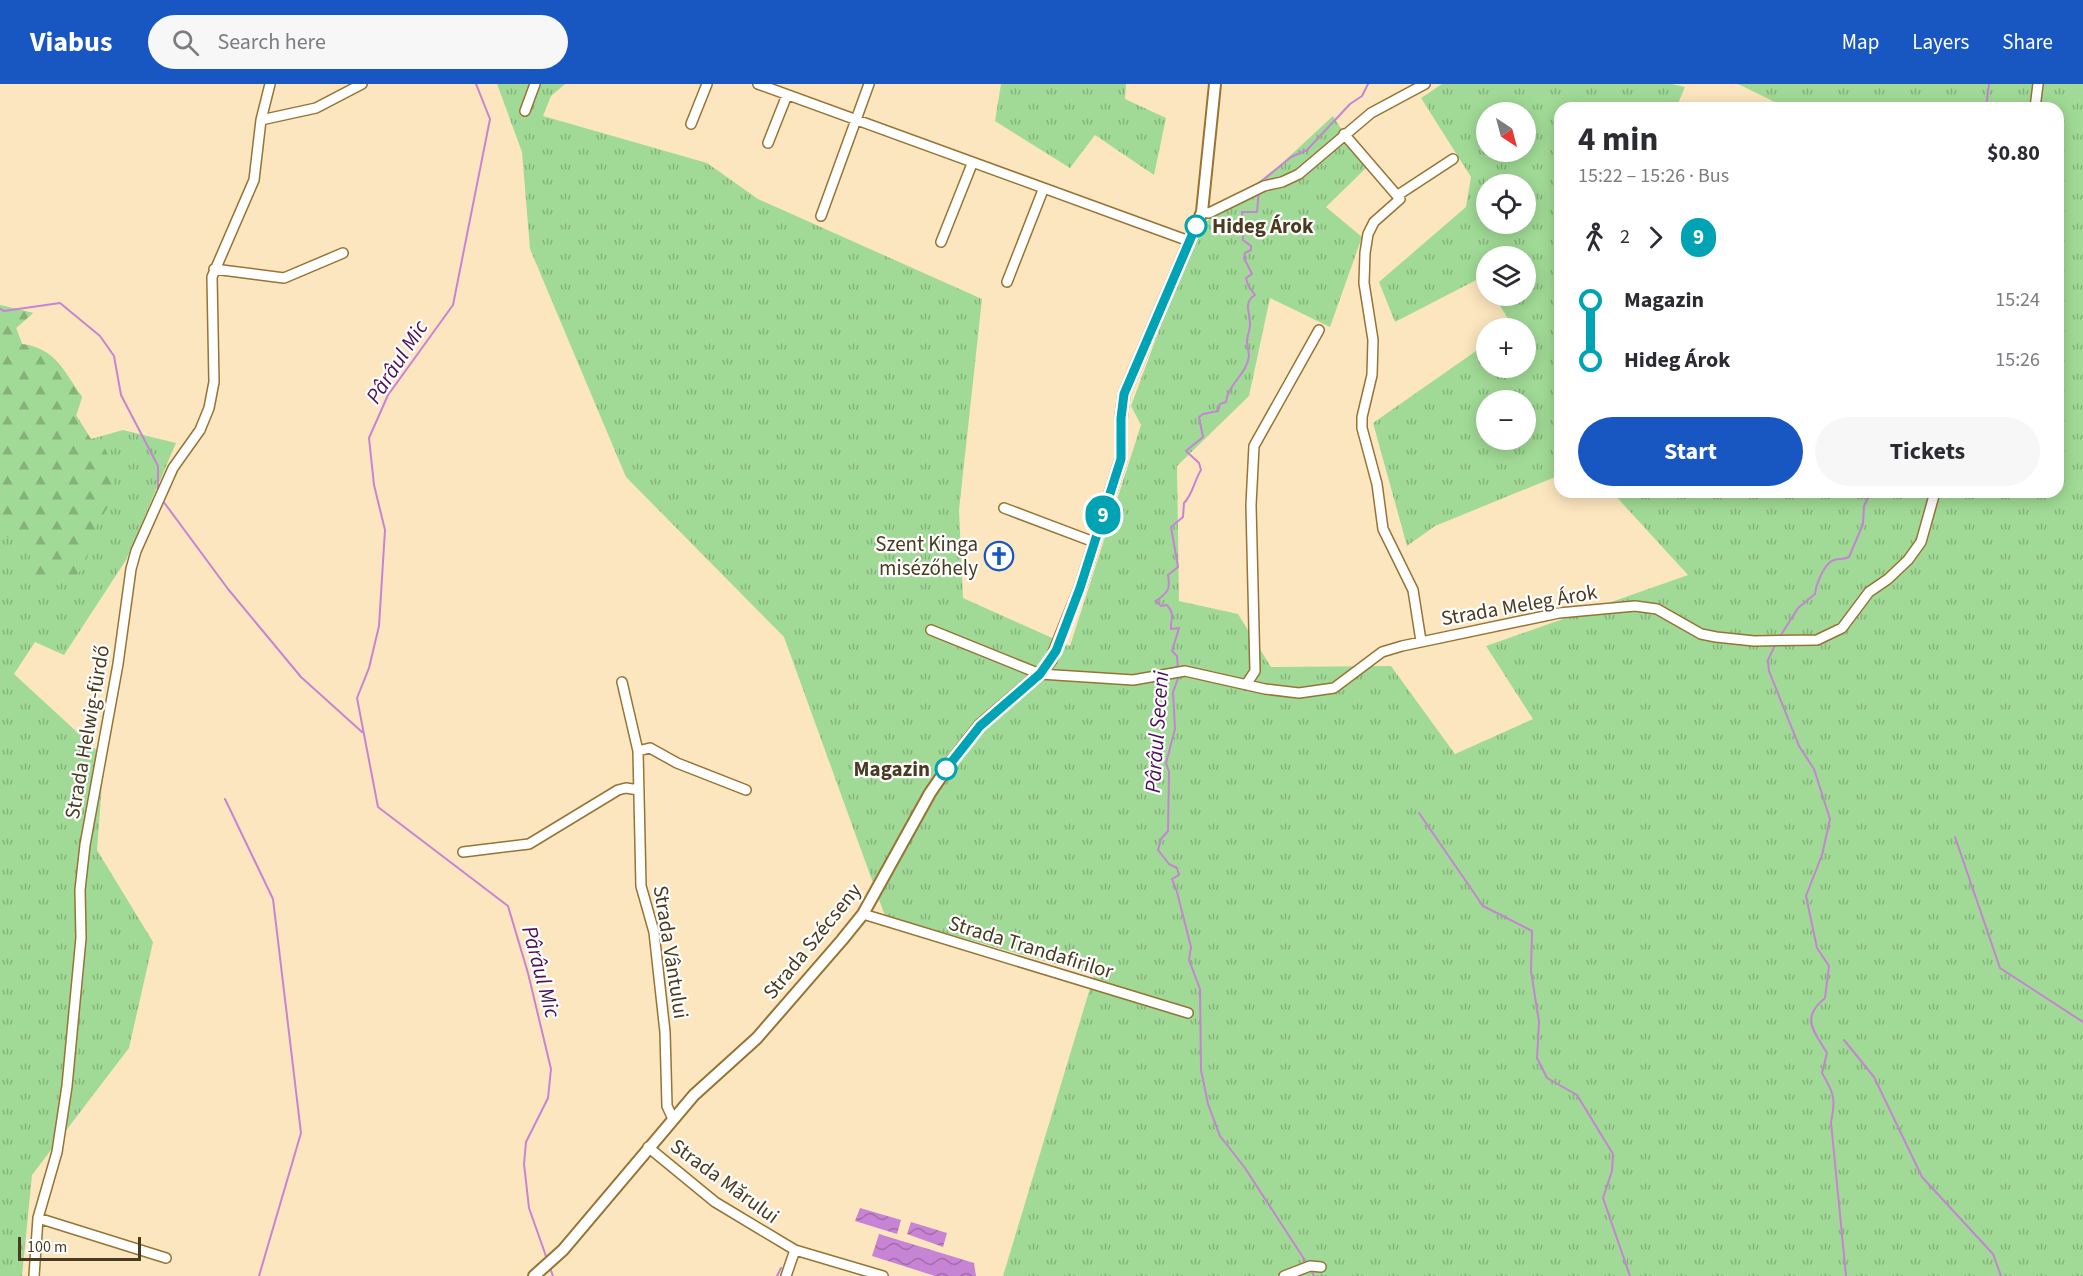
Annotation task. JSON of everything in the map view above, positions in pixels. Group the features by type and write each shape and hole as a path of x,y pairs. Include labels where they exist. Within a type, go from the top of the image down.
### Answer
{"street":[{"name":"Strada Helwig-fürdő","path":"34,1276 38,1218 57,1152 67,1086 81,938 80,890 85,845 118,664 131,569 173,468 200,430 213,394 210,286 214,268 255,180 261,120 270,84"},
{"path":"261,120 316,108 362,84"},
{"path":"525,111 535,84"},
{"path":"691,124 707,84"},
{"path":"758,84 1043,190 1189,241"},
{"path":"821,216 869,84"},
{"name":"Strada Szécseny","path":"534,1276 563,1250 694,1095 757,1038 863,914 930,793 952,761 980,726 1040,674 1056,651 1080,588 1122,454 1121,418 1124,394 1202,212 1215,84"},
{"path":"1202,212 1209,213 1259,188 1282,182 1299,174 1371,113 1425,84"},
{"path":"2036,102 2038,84"},
{"path":"768,143 787,94"},
{"path":"1344,134 1400,200 1374,222 1368,234 1364,283 1373,340 1372,375 1362,417 1362,428 1377,484 1383,529 1413,590 1421,641"},
{"path":"1398,195 1453,159"},
{"path":"941,242 972,164"},
{"path":"1007,282 1043,190"},
{"path":"214,268 284,278 343,253"},
{"path":"1246,685 1255,671 1251,506 1254,446 1318,330"},
{"name":"Strada Meleg Árok","path":"931,630 1040,674 1133,680 1178,672 1202,674 1246,685 1299,693 1324,691 1346,681 1382,652 1421,641 1559,613 1635,606 1657,609 1681,624 1708,636 1754,641 1817,640 1842,628 1869,592 1903,565 1921,542 1933,498"},
{"path":"1004,508 1094,542"},
{"name":"Strada Vântului","path":"622,682 638,751 641,886 654,932 665,1032 667,1106 673,1119"},
{"path":"638,751 650,748 677,763 746,790"},
{"path":"463,852 529,844 618,790 626,788 639,790"},
{"name":"Strada Trandafirilor","path":"863,914 1188,1013"},
{"name":"Strada Mărului","path":"648,1148 715,1202 795,1250 883,1276"},
{"path":"38,1218 166,1258"},
{"path":"786,1276 795,1250"},
{"path":"1284,1276 1308,1266 1321,1268"}],"green space":[{"path":"497,84 565,84 551,96 543,116 707,163 758,199 982,299 959,510 963,598 1070,646 1141,425 1131,406 1202,225 1280,165 1333,116 1366,168 1326,207 1362,237 1330,327 1270,298 1249,396 1177,466 1179,601 1238,614 1271,667 1391,666 1455,754 1533,719 1486,646 1688,575 1617,498 2064,498 2064,102 1775,102 1738,84 2083,84 2083,1276 1003,1276 1094,975 885,916 784,637 626,477 530,249 522,152"},
{"path":"1001,84 1126,84 1125,99 1166,118 1154,175 1095,135 1070,168 995,121"},
{"path":"1442,84 1672,84 1685,87 1679,102 1554,102 1554,477 1435,526 1407,546 1373,423 1476,351 1476,378 1536,378 1536,318 1508,318 1500,306 1536,306 1536,246 1476,246 1476,280 1395,322 1379,282 1466,207 1471,177 1421,98"},
{"path":"0,305 33,313 16,328 22,344 43,351 58,362 64,370 82,397 76,415 91,439 123,430 176,443 126,560 64,655 35,642 14,674 104,757 97,850 153,942 129,1048 32,1175 22,1276 0,1276"},
{"path":"0,305 33,313 16,328 22,344 43,351 58,362 82,397 76,416 91,439 100,438 109,457 115,495 96,527 85,565 68,585 53,575 31,577 30,545 2,535"}],"water":[{"path":"860,1208 901,1220 897,1234 855,1221"},
{"path":"911,1222 947,1233 943,1247 907,1234"},
{"path":"879,1234 974,1263 976,1276 935,1276 872,1256"}],"waterway":[{"name":"Pârâul Mic","path":"476,84 490,119 453,305 388,395 369,438 374,485 385,530 379,626 369,668 357,698 378,807 508,906 528,973 551,1069 548,1098 526,1142 524,1164 529,1208 547,1259"},
{"name":"Pârâul Seceni","path":"1257,185 1291,157 1307,150 1350,104 1362,96 1368,84"},
{"path":"1987,102 1989,84"},
{"name":"Pârâul Seceni","path":"1178,670 1177,656 1172,651 1179,628 1171,629 1170,609 1167,605 1161,606 1156,601 1167,591 1168,575 1178,567 1171,527 1183,517 1184,503 1201,470 1199,463 1186,451 1203,437 1199,417 1218,411 1220,404 1226,402 1230,390 1248,362 1247,340 1250,324 1248,304 1255,295 1246,278 1252,274 1244,258 1245,253 1251,250 1251,246 1243,240 1242,212 1257,212 1259,190"},
{"name":"Pârâul Mic","path":"0,309 4,311 60,303 100,336 114,356 121,395 158,466 158,492"},
{"path":"1779,638 1798,608 1815,594 1827,565 1834,560 1849,557 1863,524 1864,506 1868,498"},
{"name":"Pârâul Mic","path":"163,501 228,589 301,677 362,732"},
{"path":"1776,643 1768,660 1769,671 1799,746 1814,769 1830,819 1822,855 1806,896 1817,948 1829,966 1825,998 1817,1005 1811,1018 1814,1031 1827,1053 1822,1073 1833,1096 1831,1122 1846,1276"},
{"name":"Pârâul Seceni","path":"1179,676 1173,692 1175,729 1166,763 1169,772 1168,831 1161,839 1158,850 1169,864 1177,868 1179,875 1172,879 1191,947 1189,960 1200,989 1201,1070 1208,1104 1220,1136 1245,1168 1308,1265"},
{"path":"225,799 273,899 301,1133 259,1276"},
{"path":"1419,813 1483,906 1532,931 1531,971 1539,1022 1537,1058 1547,1078 1577,1095 1613,1154 1612,1171 1603,1198 1630,1276"},
{"path":"1955,837 2000,968 2083,1022"},
{"path":"1844,1040 1874,1077 1922,1177 1993,1254 2001,1276"},
{"name":"Pârâul Mic","path":"550,1268 553,1276"},
{"path":"777,1276 781,1268"},
{"name":"Pârâul Seceni","path":"1311,1270 1314,1276"}],"bus line":[{"name":"9","path":"946,769 980,726 1040,674 1056,651 1080,588 1121,459 1123,445 1121,418 1124,394 1196,226"}],"place":[{"name":"Hideg Árok","path":"1196,226"},
{"name":"Szent Kinga misézőhely","path":"999,556"},
{"name":"Magazin","path":"946,769"}]}
